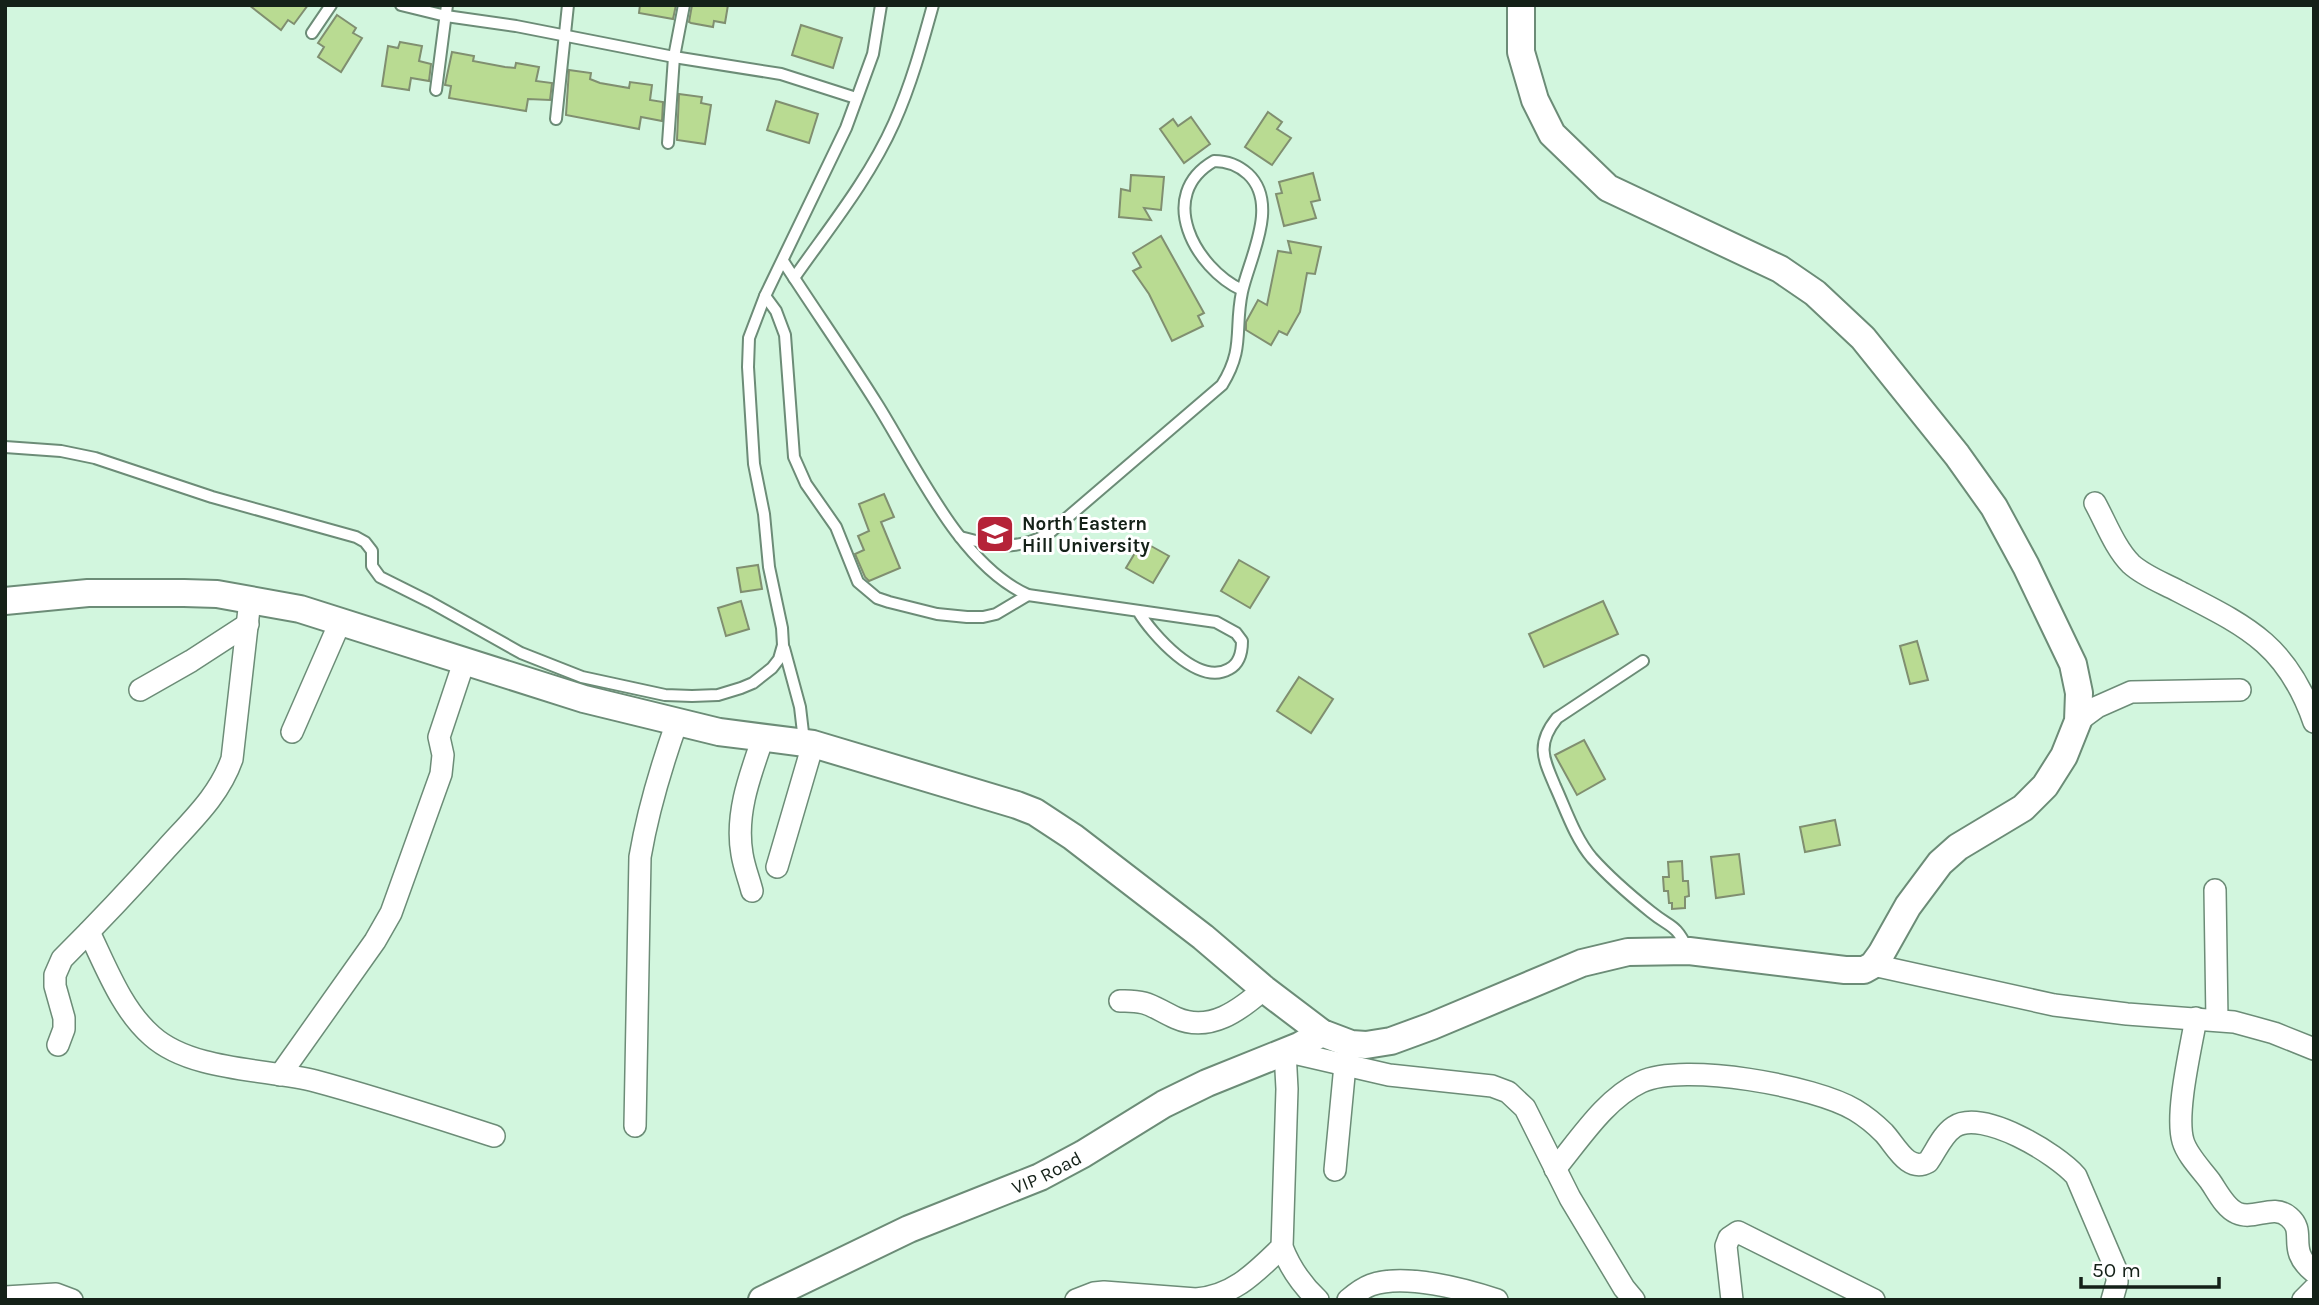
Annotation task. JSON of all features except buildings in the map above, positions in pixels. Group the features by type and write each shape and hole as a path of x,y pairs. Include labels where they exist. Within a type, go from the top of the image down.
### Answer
{"street":[{"path":"5,601 60,594 118,592 217,594 249,612 300,609 584,699 719,732 809,743 1035,812 1073,836 1322,1033 1351,1044 1366,1045 1391,1041 1582,963 1628,952 1689,951 1864,970 1873,965 1881,954 1908,906 1940,863 1958,847 2035,799 2059,765 2078,721 2079,693 2073,664 1994,507 1957,455 1863,338 1815,293 1780,269 1608,188 1552,134 1535,100 1521,52 1521,5"},
{"path":"2095,503 2132,565 2247,628 2269,646 2293,679 2314,722"},
{"path":"140,690 191,661 249,612"},
{"path":"58,1045 64,1029 64,1018 55,975 62,959 196,817 218,789 226,773 232,759 249,612"},
{"path":"292,732 341,621"},
{"path":"280,1074 376,940 391,913 440,774 443,755 439,737 464,662"},
{"path":"2078,721 2097,707 2131,692 2240,690"},
{"path":"635,1126 640,857 657,779 677,722"},
{"path":"752,891 742,854 740,831 742,803 762,738"},
{"path":"777,867 809,743"},
{"path":"2215,890 2206,1019 2182,1110 2181,1133 2185,1146 2236,1213 2249,1215 2273,1211 2284,1213 2291,1219 2299,1235 2297,1243 2301,1260 2314,1272"},
{"path":"89,932 136,1019 151,1036 173,1052 199,1060 314,1081 494,1136"},
{"path":"1873,965 2054,1005 2127,1014 2206,1019 2253,1027 2314,1049"},
{"path":"1120,1001 1140,1001 1189,1022 1204,1022 1234,1013 1264,989"},
{"name":"VIP Road","path":"762,1300 909,1229 1040,1177 1164,1104 1299,1046 1322,1033"},
{"path":"1318,1300 1305,1287 1288,1262 1282,1247 1287,1089 1285,1051 1389,1075 1492,1086 1508,1092 1525,1108 1555,1169 1624,1288 1634,1300"},
{"path":"1335,1170 1345,1065"},
{"path":"1555,1169 1616,1099 1642,1082 1660,1077 1729,1077 1825,1097 1855,1110 1872,1122 1907,1161 1915,1165 1928,1162 1955,1126 1983,1124 2028,1140 2069,1168 2082,1184 2116,1272 2117,1282 2112,1300"},
{"path":"1732,1300 1726,1246 1729,1238 1738,1232 1874,1300"},
{"path":"1076,1300 1104,1292 1211,1297 1236,1288 1246,1281 1282,1247"},
{"path":"1348,1300 1371,1285 1388,1281 1409,1281 1497,1300"},
{"path":"2303,1300 2314,1289"},
{"path":"5,1297 56,1294 72,1300"}],"lane":[{"path":"312,33 331,5"},
{"path":"401,5 446,11 674,57 781,74 856,98"},
{"path":"556,118 568,5"},
{"path":"668,142 674,57 684,5"},
{"path":"809,743 783,645 769,567 764,514 754,464 748,367 749,338 765,296 846,128 873,54 881,5"},
{"path":"794,278 859,186 893,125 917,64 933,5"},
{"path":"436,90 446,11"},
{"path":"960,537 993,546 1012,547 1035,541 1059,527 1222,385 1237,356 1242,290 1258,243 1261,222 1254,180 1237,166 1214,161 1199,172 1192,183 1184,209 1187,227 1209,267 1227,283 1242,290"},
{"path":"783,261 878,405 960,537 997,576 1028,595 1201,618 1227,627 1242,641 1239,658 1233,667 1225,672 1200,670 1158,639 1138,611"},
{"path":"765,296 776,311 785,335 794,457 806,484 836,527 858,582 877,598 889,602 937,614 967,617 996,614 1028,595"},
{"path":"5,447 61,451 95,458 212,497 356,537 365,542 372,551 372,566 380,577 521,653 582,677 665,695 718,695 741,688 762,676 779,659 783,645"},
{"path":"1643,661 1557,718 1543,741 1544,760 1573,827 1591,856 1651,912 1678,929 1689,951"}],"place":[{"name":"North Eastern Hill University","path":"995,534"}]}
